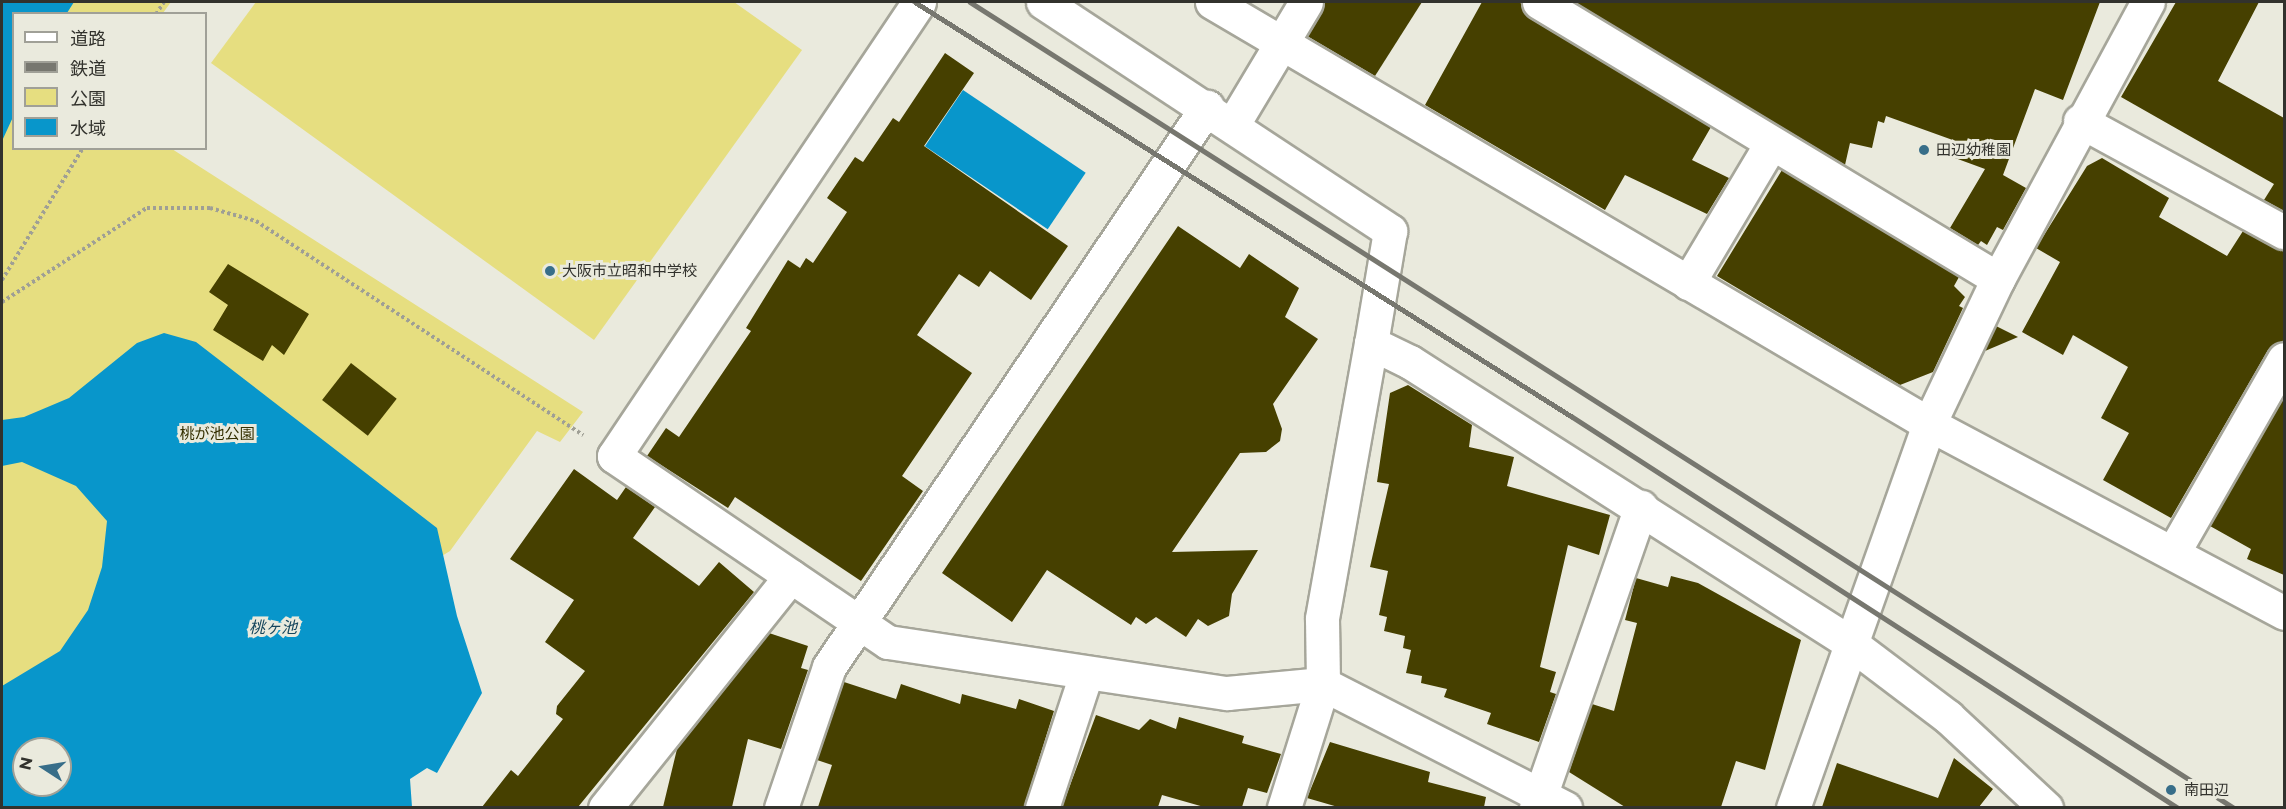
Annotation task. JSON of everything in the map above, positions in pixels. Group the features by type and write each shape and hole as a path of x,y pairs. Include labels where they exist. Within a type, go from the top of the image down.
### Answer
{"street":[{"path":"919,2 614,456 888,642 1086,674 1227,693 1323,684 1548,803 1641,507"},
{"path":"1043,2 1220,116 1390,231 1322,619 1323,684 1284,807"},
{"path":"1212,2 1929,424 2174,551 2284,613"},
{"path":"781,807 828,667 857,621 1220,116 1280,44 1306,2"},
{"path":"1539,2 1998,279"},
{"path":"1793,807 1849,642 1929,424 1998,279 2080,122 2148,2"},
{"path":"2080,122 2284,232"},
{"path":"1688,283 1771,144"},
{"path":"1371,343 1410,362 1641,507 1849,642 1948,717 2046,807"},
{"path":"2174,551 2284,359"},
{"path":"605,807 791,576"},
{"path":"1042,807 1086,674"}],"path":[{"path":"2,280 82,150"},
{"path":"2,302 147,208 185,205 231,213 256,221 614,456"}],"green space":[{"name":"桃が池公園","path":"2,2 171,2 164,12 12,12 12,150 174,150 583,412 560,442 537,431 450,551 349,612 2,733"},
{"name":"大阪市立昭和中学校","path":"256,2 734,2 802,50 594,340 211,63"}],"water":[{"path":"2,2 74,2 68,12 12,12 12,119 2,141"},
{"path":"963,90 1086,173 1048,229 925,146"},
{"name":"桃ヶ池","path":"164,333 196,342 437,528 457,616 482,693 437,773 427,768 410,779 412,807 2,807 2,686 60,651 88,610 102,567 107,521 76,486 22,462 2,466 2,420 24,417 69,398 137,343"}],"building":[{"path":"1325,2 1422,2 1375,76 1307,36"},
{"path":"1482,2 1520,2 1529,18 1711,127 1692,160 1729,178 1707,214 1625,175 1605,210 1425,105"},
{"path":"1574,2 2100,2 2063,100 2035,89 2003,175 2026,188 2003,230 1997,227 1987,245 1981,241 1978,245 1950,228 1985,169 1955,158 1961,143 1886,116 1884,123 1878,121 1872,148 1850,143 1845,165"},
{"path":"2176,2 2259,2 2218,81 2284,118 2284,211 2264,200 2274,184 2121,97"},
{"path":"945,53 974,73 924,146 1068,246 1031,300 990,271 979,287 959,274 917,335 972,373 902,476 923,491 861,581 735,497 728,508 647,456 666,428 679,437 751,331 746,328 788,260 800,268 806,258 813,263 847,212 827,198 855,157 863,162 893,118 899,122"},
{"path":"2102,158 2169,198 2159,217 2227,256 2243,231 2284,251 2284,340 2268,350 2171,518 2103,480 2129,433 2101,418 2128,367 2073,335 2063,355 2022,332 2060,262 2036,248 2087,166"},
{"path":"1782,170 1959,277 1954,286 1965,297 1959,306 1963,308 1933,372 1900,385 1717,276"},
{"path":"1178,226 1240,268 1249,254 1299,288 1285,317 1318,339 1273,404 1282,429 1280,441 1266,452 1240,453 1172,552 1258,550 1232,594 1229,616 1208,626 1198,619 1186,637 1156,617 1146,624 1136,617 1131,625 1047,570 1012,622 942,573"},
{"path":"228,264 309,314 284,355 272,345 263,361 213,330 228,305 209,292"},
{"path":"1996,326 2018,337 1985,351"},
{"path":"351,363 397,399 368,436 322,400"},
{"path":"1408,385 1472,425 1469,447 1514,457 1507,486 1610,515 1599,555 1568,545 1540,667 1556,672 1550,692 1556,694 1539,742 1487,724 1491,713 1444,697 1447,689 1421,683 1422,676 1406,673 1411,650 1403,648 1405,636 1384,631 1387,617 1379,615 1388,571 1370,567 1389,484 1377,482 1390,393"},
{"path":"2284,396 2284,575 2247,559 2251,549 2210,526"},
{"path":"574,469 617,500 626,487 655,507 633,538 699,586 719,562 754,592 578,807 482,807 511,770 518,776 563,719 556,714 557,706 585,671 545,642 574,600 510,559"},
{"path":"1671,576 1698,583 1801,640 1765,770 1736,761 1721,807 1625,807 1569,772 1592,704 1614,711 1637,623 1625,620 1636,578 1668,587"},
{"path":"769,633 808,646 801,668 808,670 781,749 748,739 732,807 663,807 677,749"},
{"path":"844,682 896,699 901,684 960,704 962,694 1016,709 1019,699 1054,711 1024,807 818,807 832,765 817,760"},
{"path":"1096,715 1139,730 1150,719 1176,729 1179,717 1244,736 1242,743 1281,754 1267,793 1248,788 1242,807 1204,807 1162,795 1158,807 1062,807"},
{"path":"1330,742 1430,772 1428,782 1486,797 1484,807 1338,807 1307,798"},
{"path":"1954,758 1993,789 1979,807 1822,807 1837,763 1938,798"}],"railway":[{"path":"915,2 1571,416 2178,808"},
{"path":"970,2 2234,808"}],"place":[{"name":"田辺幼稚園","path":"1924,150"},
{"name":"大阪市立昭和中学校","path":"550,271"},
{"name":"南田辺","path":"2171,790"}]}
